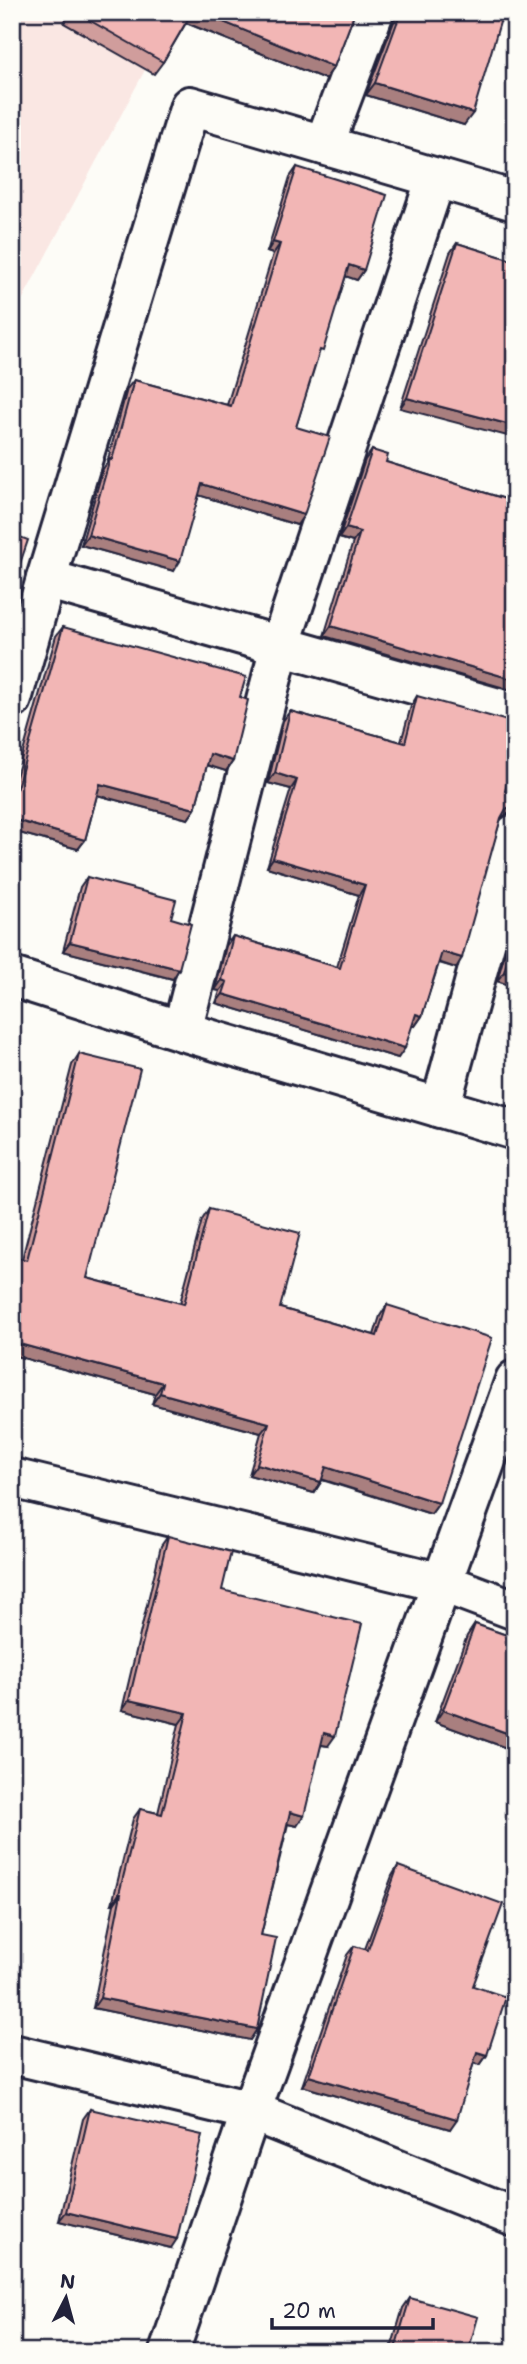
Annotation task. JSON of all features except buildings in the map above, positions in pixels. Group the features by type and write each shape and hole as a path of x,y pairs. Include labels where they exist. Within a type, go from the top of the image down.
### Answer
{"street":[{"path":"324,145 374,12"},
{"path":"12,699 190,106 515,201"},
{"path":"182,1031 279,646 436,178"},
{"path":"46,579 515,713"},
{"path":"440,1108 515,834"},
{"path":"12,977 182,1031 515,1130"},
{"path":"169,2352 251,2111 515,1380"},
{"path":"12,1478 443,1583 515,1610"},
{"path":"12,2054 251,2111 515,2217"}],"shaded area":[{"path":"12,12 176,12 12,319"}]}
